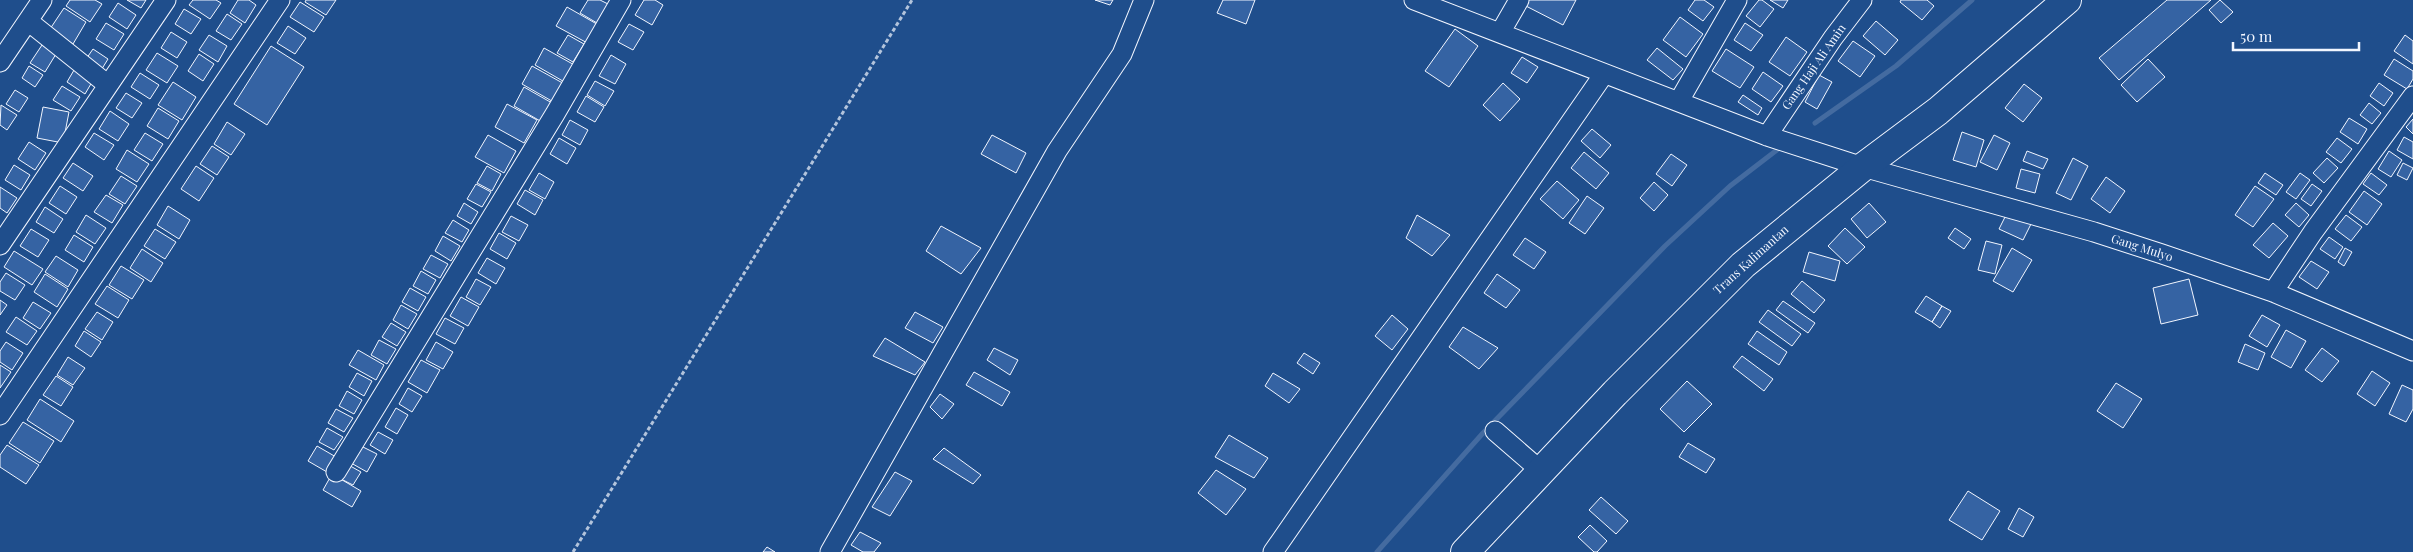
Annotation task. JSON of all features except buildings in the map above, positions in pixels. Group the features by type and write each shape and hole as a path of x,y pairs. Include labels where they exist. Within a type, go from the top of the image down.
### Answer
{"highway":[{"name":"Trans Kalimantan","path":"1465,552 1655,351 1743,265 1863,167 1938,111 2067,0"}],"street":[{"path":"0,62 42,0"},
{"path":"0,245 166,0"},
{"path":"0,415 280,0"},
{"path":"336,472 550,123 622,0"},
{"path":"830,552 1057,151 1122,54 1144,0"},
{"name":"Gang Mulyo","path":"1414,0 1772,137 1863,167 2094,232 2273,292 2413,350"},
{"path":"1500,33 1519,0"},
{"path":"1679,101 1737,0"},
{"name":"Gang Haji Ali Amin","path":"1772,137 1833,38 1862,0"},
{"path":"28,21 108,85"},
{"path":"1273,552 1604,74"},
{"path":"2273,292 2313,232 2413,96"},
{"path":"1495,431 1541,472"}],"path":[{"path":"573,552 912,0"}],"waterway":[{"path":"1815,123 1896,66 1972,0"},
{"path":"1377,552 1483,433 1665,246 1730,186 1782,146"}]}
